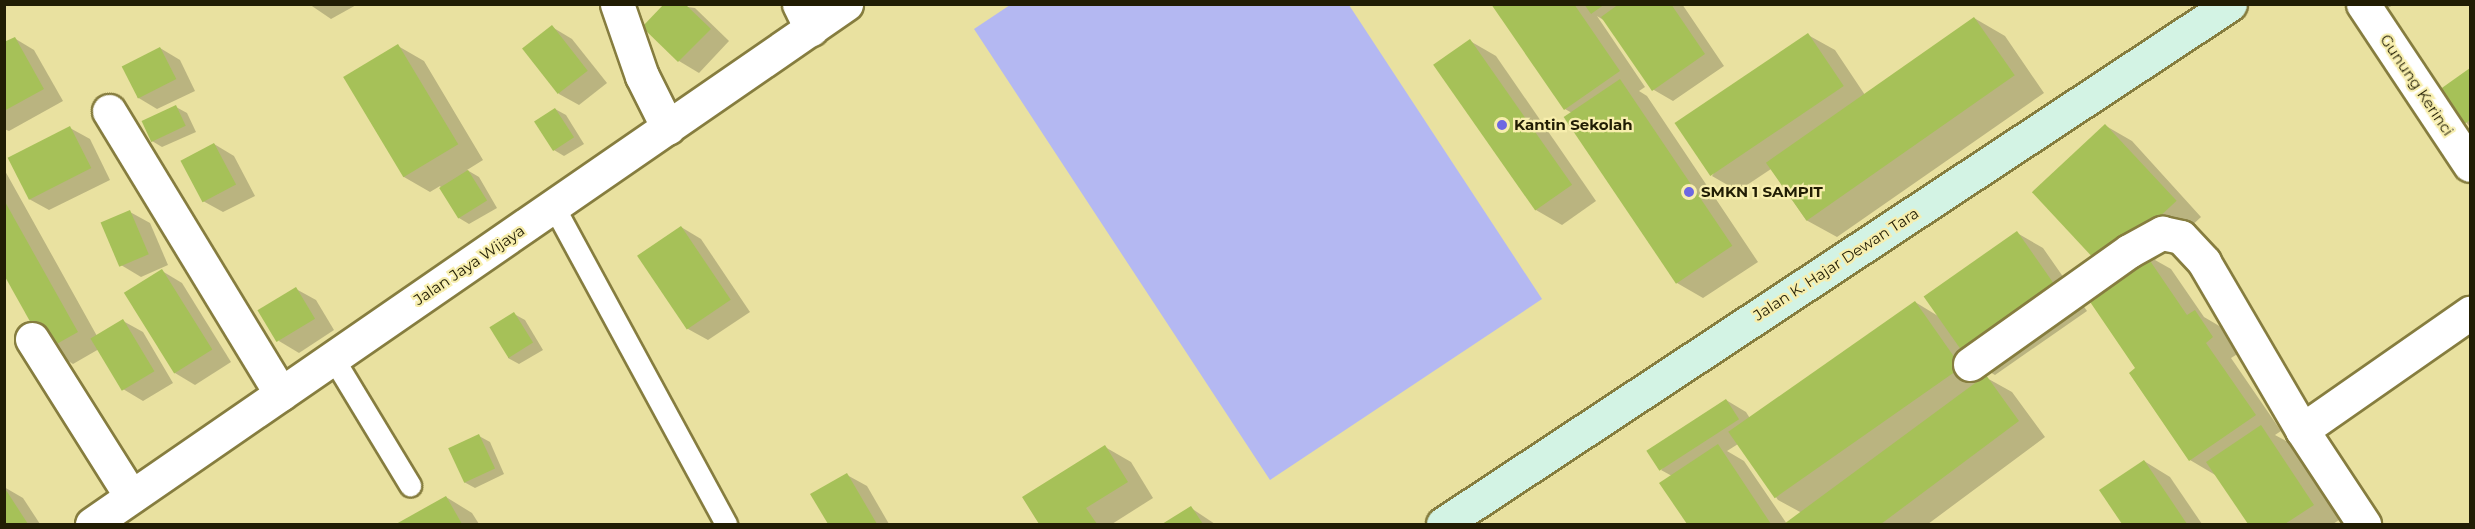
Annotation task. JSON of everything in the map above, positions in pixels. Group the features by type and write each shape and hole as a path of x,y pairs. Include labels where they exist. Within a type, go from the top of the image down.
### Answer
{"street":[{"path":"617,4 642,76 668,128"},
{"name":"Jalan Jaya Wijaya","path":"92,525 668,128 805,17 846,4"},
{"name":"Jalan K. Hajar Dewan Tara","path":"1443,525 2230,4"},
{"name":"Gunung Kerinci","path":"2363,4 2470,165"},
{"path":"109,111 281,394"},
{"path":"1970,364 2162,233 2181,237 2204,262 2302,430 2364,525"},
{"path":"2302,430 2470,314"},
{"path":"32,339 131,496"}],"lane":[{"path":"554,207 726,525"},
{"path":"333,358 410,485"}],"shaded area":[{"path":"1010,5 1349,5 1542,299 1270,480 974,29"}],"building":[{"path":"664,4 685,4 711,29 678,62 642,27"},
{"path":"1491,4 1574,4 1620,71 1564,110"},
{"path":"1584,4 1605,4 1591,14"},
{"path":"1619,4 1671,4 1705,54 1652,91 1601,17"},
{"path":"1974,17 2015,75 1807,221 1766,163"},
{"path":"552,25 588,71 558,94 522,48"},
{"path":"1808,33 1844,86 1710,176 1675,123"},
{"path":"15,37 44,89 4,111 4,42"},
{"name":"Kantin Sekolah","path":"1470,39 1572,185 1535,211 1433,65"},
{"path":"398,44 458,144 403,177 343,77"},
{"path":"160,47 176,79 138,99 122,67"},
{"path":"2470,68 2470,120 2463,125 2439,90"},
{"path":"1620,79 1732,246 1676,284 1564,117"},
{"path":"176,105 186,126 151,142 142,121"},
{"path":"555,108 574,137 553,151 534,122"},
{"path":"2105,124 2177,201 2103,269 2032,192"},
{"path":"70,126 91,168 29,200 8,158"},
{"path":"214,143 236,184 203,202 180,161"},
{"path":"468,170 487,201 458,219 439,188"},
{"path":"4,200 78,332 46,350 4,275"},
{"path":"130,210 149,254 119,267 101,223"},
{"path":"681,226 731,300 687,329 637,256"},
{"path":"2017,231 2062,295 1968,360 1924,296"},
{"path":"2144,252 2187,315 2195,310 2213,337 2206,343 2256,415 2189,461 2129,373 2135,368 2084,293"},
{"path":"162,269 212,350 174,373 124,293"},
{"path":"296,287 315,319 276,342 257,310"},
{"path":"1915,301 1961,367 1775,498 1728,432"},
{"path":"514,312 533,343 508,358 489,327"},
{"path":"123,319 154,371 122,391 90,339"},
{"path":"1986,375 2019,421 1881,524 1784,524"},
{"path":"1726,399 1739,419 1659,471 1646,451"},
{"path":"2261,425 2314,505 2285,524 2248,524 2206,462"},
{"path":"479,434 495,468 464,483 448,448"},
{"path":"1718,444 1771,524 1687,524 1659,483"},
{"path":"1105,445 1128,482 1086,508 1097,524 1039,524 1022,497"},
{"path":"2144,460 2187,524 2122,524 2099,490"},
{"path":"847,473 877,524 828,524 810,494"},
{"path":"4,487 28,524 4,524"},
{"path":"446,496 462,524 396,524"},
{"path":"1191,506 1203,524 1162,524"}],"place":[{"name":"Kantin Sekolah","path":"1502,125"},
{"name":"SMKN 1 SAMPIT","path":"1689,192"}]}
